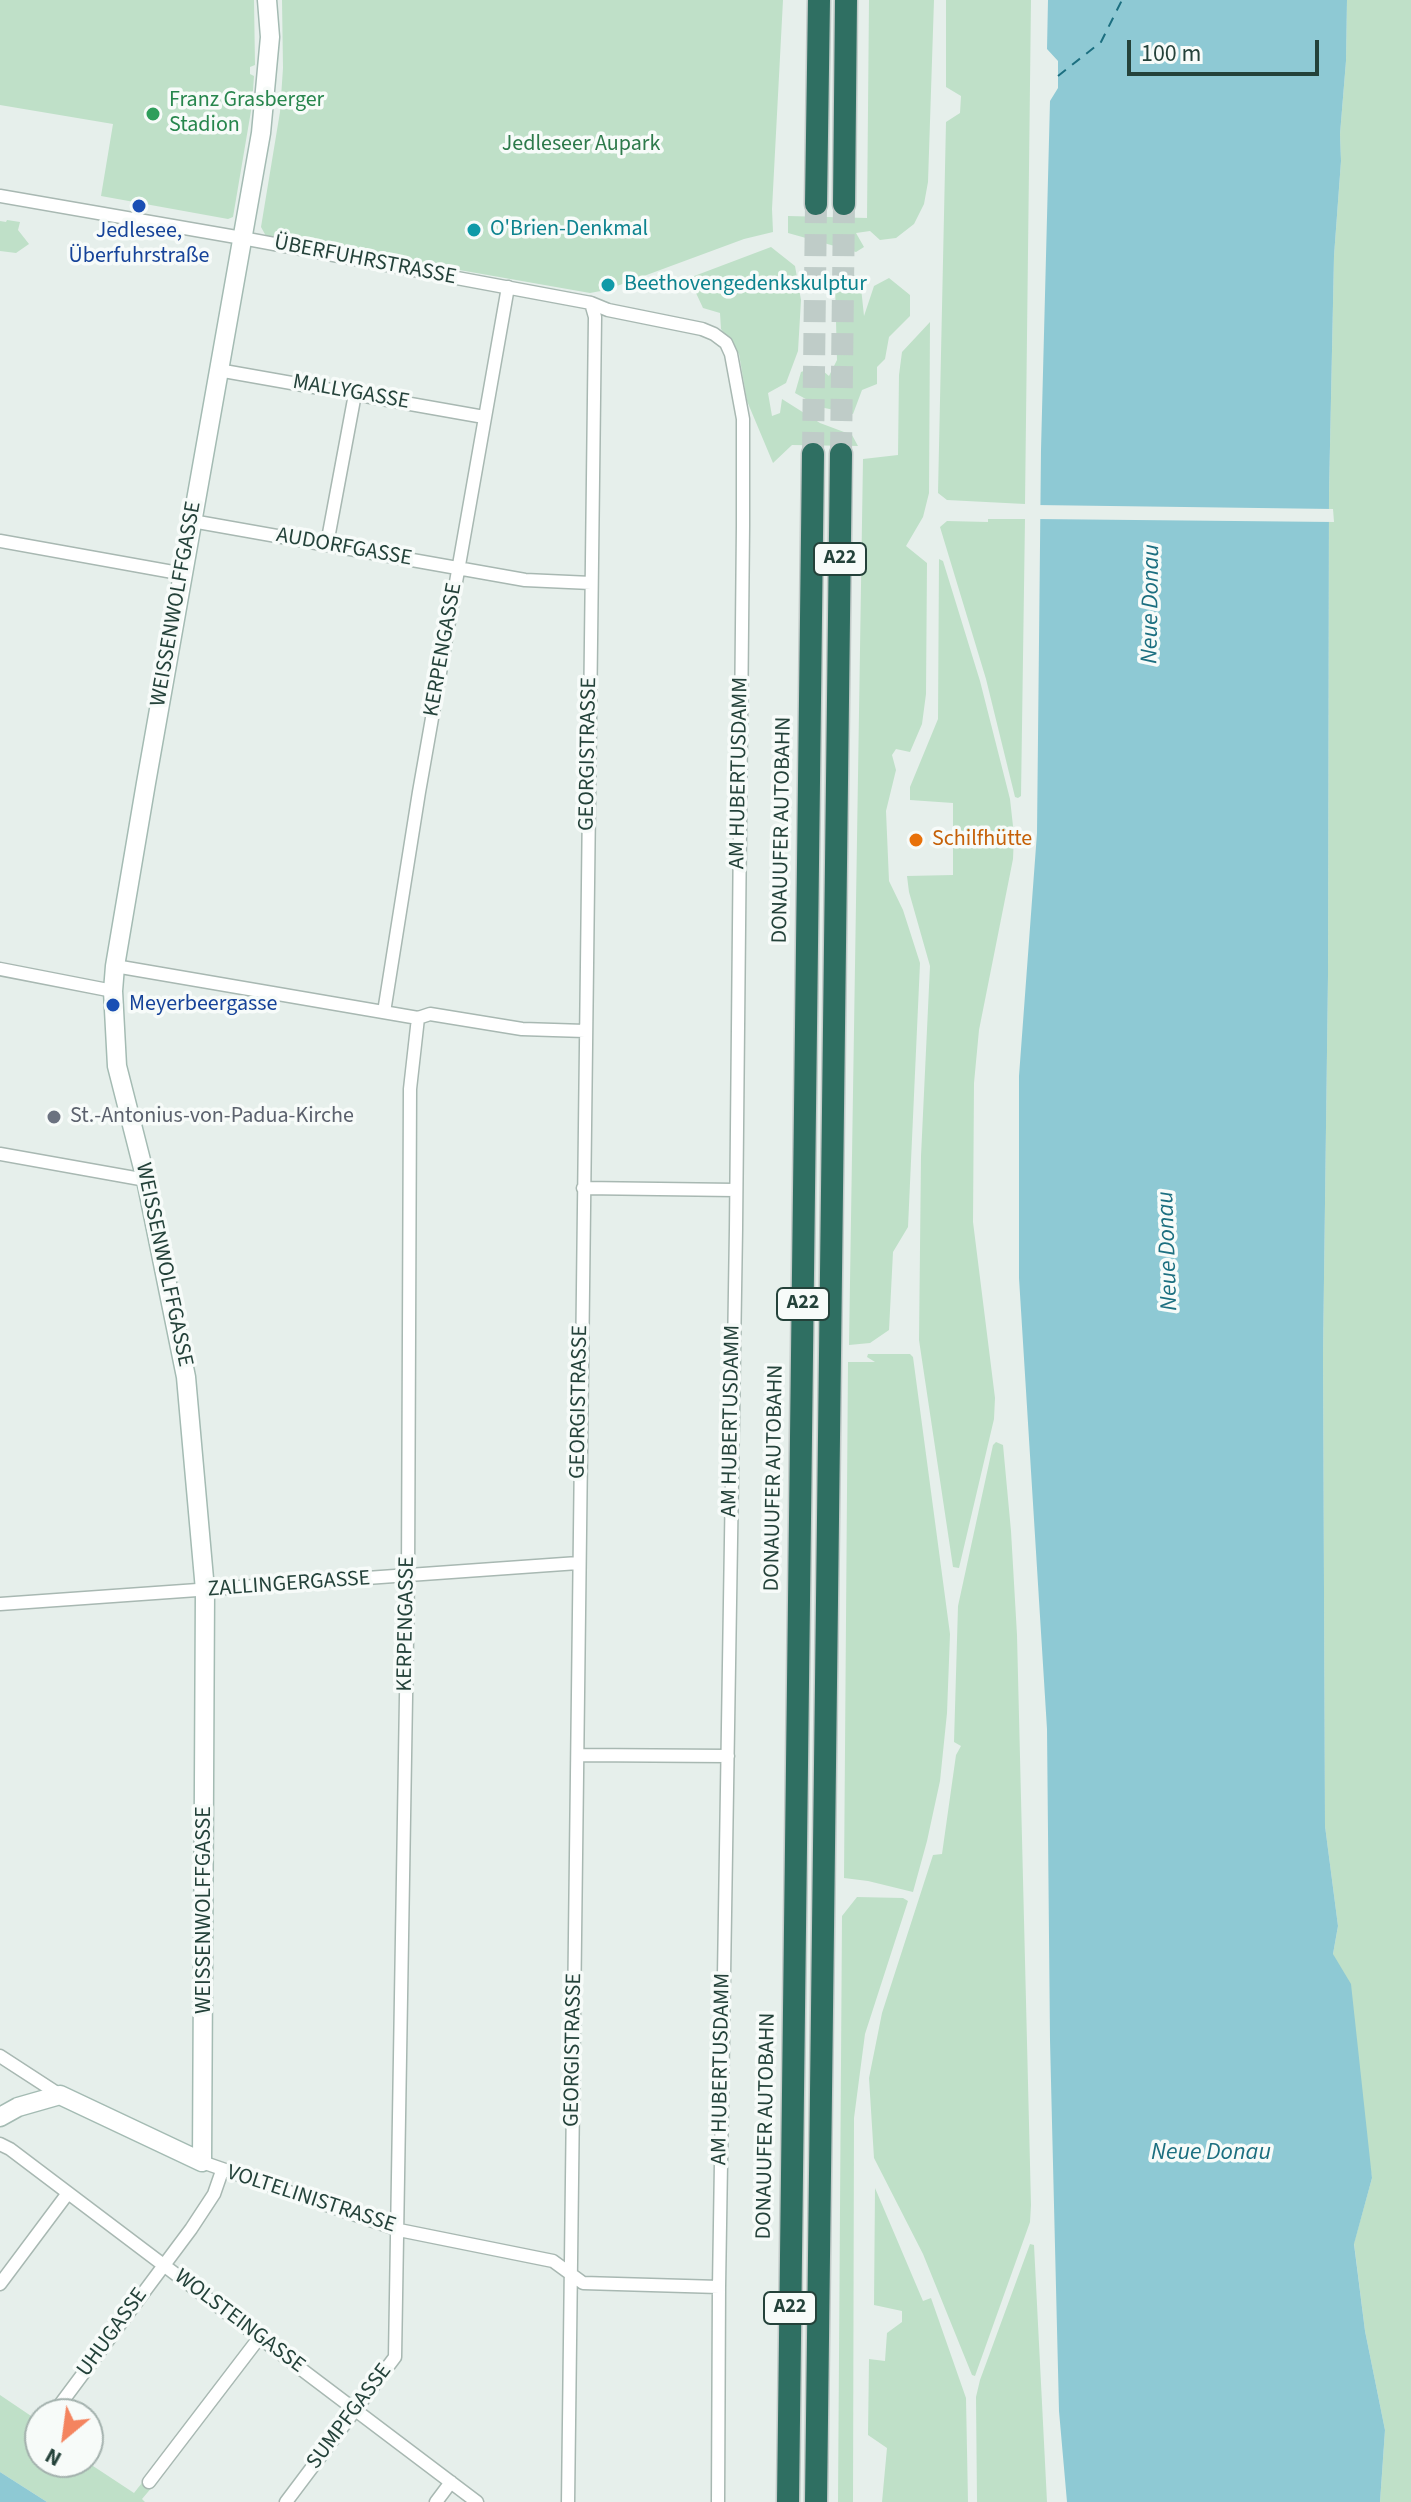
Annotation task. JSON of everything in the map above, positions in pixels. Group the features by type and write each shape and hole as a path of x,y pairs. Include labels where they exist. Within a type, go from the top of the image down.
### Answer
{"highway":[{"path":"816,204 819,0"},
{"path":"844,204 846,0"},
{"name":"DONAUUFER AUTOBAHN","path":"788,2502 813,454"},
{"name":"A22","path":"816,2502 841,454"}],"street":[{"name":"WEISSENWOLFFGASSE","path":"202,2162 205,1590 186,1377 146,1180 117,1066 113,991 261,133 270,37 267,0"},
{"name":"ÜBERFUHRSTRASSE","path":"0,196 591,303 608,310 702,329 726,343"},
{"name":"KERPENGASSE","path":"384,1012 508,287"},
{"name":"GEORGISTRASSE","path":"568,2502 595,317 591,303"},
{"name":"AM HUBERTUSDAMM","path":"718,2502 743,443 743,419 735,365 726,343"},
{"name":"MALLYGASSE","path":"218,370 484,417"},
{"path":"327,544 355,394"},
{"name":"AUDORFGASSE","path":"192,521 525,580 591,583"},
{"path":"0,541 184,574"},
{"path":"115,966 418,1018 430,1014 522,1029 585,1031"},
{"path":"0,969 113,991"},
{"name":"KERPENGASSE","path":"399,2230 408,1577 410,1089 418,1018"},
{"path":"0,1154 146,1180"},
{"path":"583,1188 735,1190"},
{"name":"ZALLINGERGASSE","path":"0,1604 578,1563"},
{"path":"578,1755 728,1756"},
{"name":"VOLTELINISTRASSE","path":"0,2056 60,2095 222,2171 399,2230 553,2261 583,2283 719,2287"},
{"path":"0,2117 18,2107 60,2095"},
{"name":"WOLSTEINGASSE","path":"0,2144 477,2502"},
{"name":"UHUGASSE","path":"65,2398 191,2229 214,2194 222,2171"},
{"path":"0,2284 68,2193"},
{"name":"SUMPFGASSE","path":"286,2502 395,2357 399,2230"},
{"path":"149,2482 259,2338"},
{"path":"436,2502 451,2482"}],"green space":[{"name":"Franz Grasberger Stadion","path":"0,0 254,0 255,65 250,67 250,74 254,76 253,91 248,94 248,102 252,105 233,217 228,219 101,196 113,124 0,105"},
{"name":"Jedleseer Aupark","path":"282,0 783,0 773,232 744,239 606,290 590,293 266,236 261,227 280,112 283,68"},
{"path":"869,0 934,0 928,182 924,204 914,224 896,238 880,240 870,231 856,233 864,247 856,252 788,233 788,216 867,218"},
{"path":"946,0 1031,0 1025,504 947,500 938,493 946,122 960,113 961,96 946,87"},
{"path":"1347,0 1411,0 1411,2502 1380,2502 1385,2430 1365,2331 1354,2243 1372,2178 1333,1954 1338,1926 1325,1826 1323,1354 1329,493 1334,256"},
{"path":"0,221 20,222 18,230 29,244 16,253 0,251"},
{"path":"771,247 795,266 801,300 798,351 786,383 768,393 772,416 780,413 782,399 820,423 852,435 858,446 792,445 773,463 747,401 739,354 721,329 720,313 703,308 689,278"},
{"path":"852,274 860,278 864,316 874,286 889,278 910,295 910,316 889,337 885,359 877,367 877,384 862,390 853,414 820,407 795,393 801,372 817,366 829,376 837,360 835,282"},
{"path":"930,322 929,493 923,517 906,546 927,563 926,694 922,724 910,752 896,749 892,755 896,770 886,811 889,881 903,910 920,963 908,1227 893,1252 889,1330 870,1343 849,1345 863,459 898,455 902,352"},
{"path":"988,519 1025,519 1021,796 1018,798 1015,797 986,679 940,527 947,521 988,522"},
{"path":"939,559 943,561 980,681 1010,799 1014,835 1013,859 979,1030 974,1083 973,1222 995,1398 994,1419 959,1568 953,1567 919,1340 921,1156 930,966 907,876 953,875 953,803 910,800 910,787 938,719"},
{"path":"868,1354 910,1354 913,1357 950,1634 940,1781 913,1892 844,1878 848,1362 875,1362 867,1357"},
{"path":"996,1442 1003,1445 1017,1635 1031,2205 1030,2222 975,2376 923,2254 874,2158 869,2078 882,2013 933,1855 942,1854 956,1755 961,1746 954,1742 958,1606"},
{"path":"857,1897 903,1898 908,1901 865,2034 854,2118 853,2502 838,2502 842,1916"},
{"path":"875,2188 923,2301 931,2298 966,2398 968,2502 882,2502 887,2448 868,2435 869,2359 885,2361 887,2333 902,2322 902,2311 874,2305"},
{"path":"1030,2244 1034,2245 1047,2502 977,2502 976,2397"},
{"path":"0,2395 24,2411 24,2478 104,2478 104,2473 134,2493 145,2479 153,2486 142,2499 145,2502 47,2502 0,2472"}],"water":[{"name":"Neue Donau","path":"1048,0 1347,0 1334,256 1329,493 1323,1354 1325,1826 1338,1926 1333,1954 1351,1984 1372,2178 1354,2244 1365,2331 1385,2430 1380,2502 1067,2502 1059,2411 1050,2040 1047,1729 1019,1278 1019,1076 1037,833 1041,450 1050,101 1058,88 1058,61 1047,49"},
{"path":"0,2472 47,2502 0,2502"}],"pier":[{"path":"1036,505 1333,509 1334,522 1036,519"}],"ferry route":[{"path":"1058,76 1101,42 1122,0"}],"tunnel":[{"path":"813,454 816,204"},
{"path":"841,454 844,204"}],"place":[{"name":"Franz Grasberger Stadion","path":"153,114"},
{"name":"Jedlesee, Überfuhrstraße","path":"139,206"},
{"name":"O'Brien-Denkmal","path":"474,230"},
{"name":"Beethovengedenkskulptur","path":"608,285"},
{"name":"Schilfhütte","path":"916,840"},
{"name":"Meyerbeergasse","path":"113,1005"},
{"name":"St.-Antonius-von-Padua-Kirche","path":"54,1117"}]}
